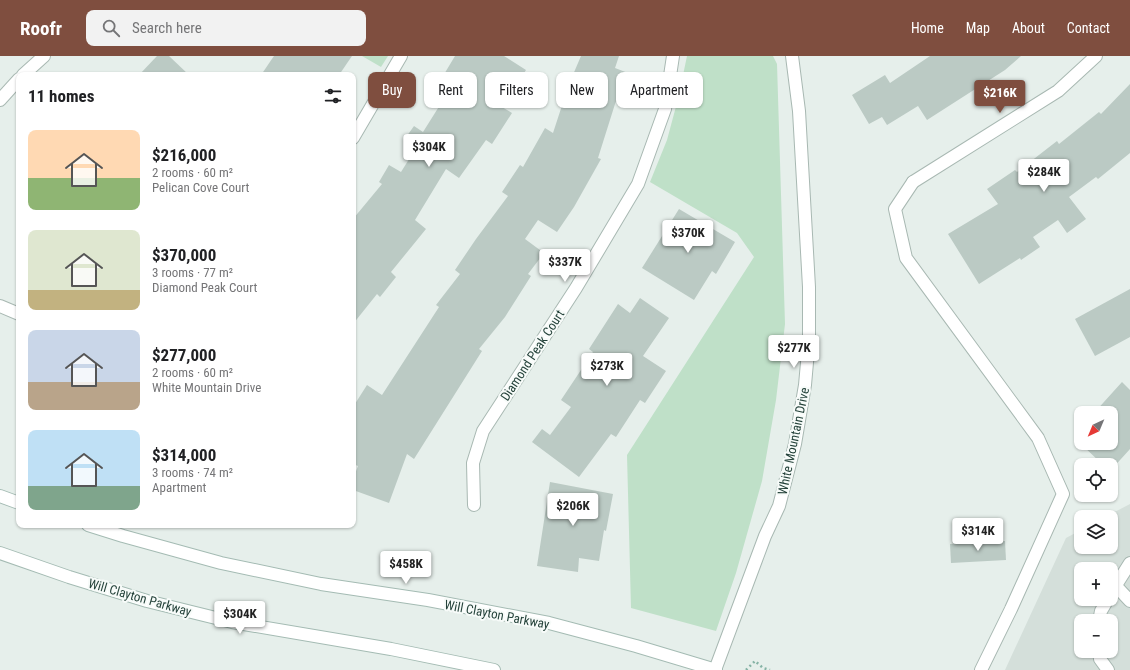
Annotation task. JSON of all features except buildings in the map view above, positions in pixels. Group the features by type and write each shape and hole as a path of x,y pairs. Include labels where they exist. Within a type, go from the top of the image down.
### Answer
{"street":[{"path":"26,72 44,56"},
{"path":"356,133 401,56"},
{"name":"Diamond Peak Court","path":"474,505 473,463 483,431 576,288 638,184 665,109 673,56"},
{"name":"White Mountain Drive","path":"715,670 765,536 779,506 795,444 805,385 809,340 810,287 799,117 792,56"},
{"path":"981,670 1063,494 1038,438 906,258 895,208 913,182 1058,91 1096,56"},
{"path":"0,100 16,82"},
{"path":"0,306 16,313"},
{"path":"0,496 16,502"},
{"name":"Will Clayton Parkway","path":"98,528 221,563 321,584 428,600 549,624 636,646 715,670"},
{"name":"Will Clayton Parkway","path":"0,553 69,577 147,601 232,622 391,649 494,670"},
{"path":"1118,581 1130,563"},
{"path":"1118,593 1130,601"},
{"path":"1100,658 1108,670"}],"path":[{"path":"746,670 755,661 763,668 770,670"}],"shaded area":[{"path":"1130,504 1130,670 1005,670 1066,538 1074,534 1074,554 1118,554 1118,510"}],"green space":[{"path":"362,56 388,56 381,67"},
{"path":"687,56 773,56 777,64 785,324 776,400 762,481 736,573 716,631 631,608 627,455 754,257 737,233 650,182 667,140 676,108 703,108 703,72 684,72"}]}
